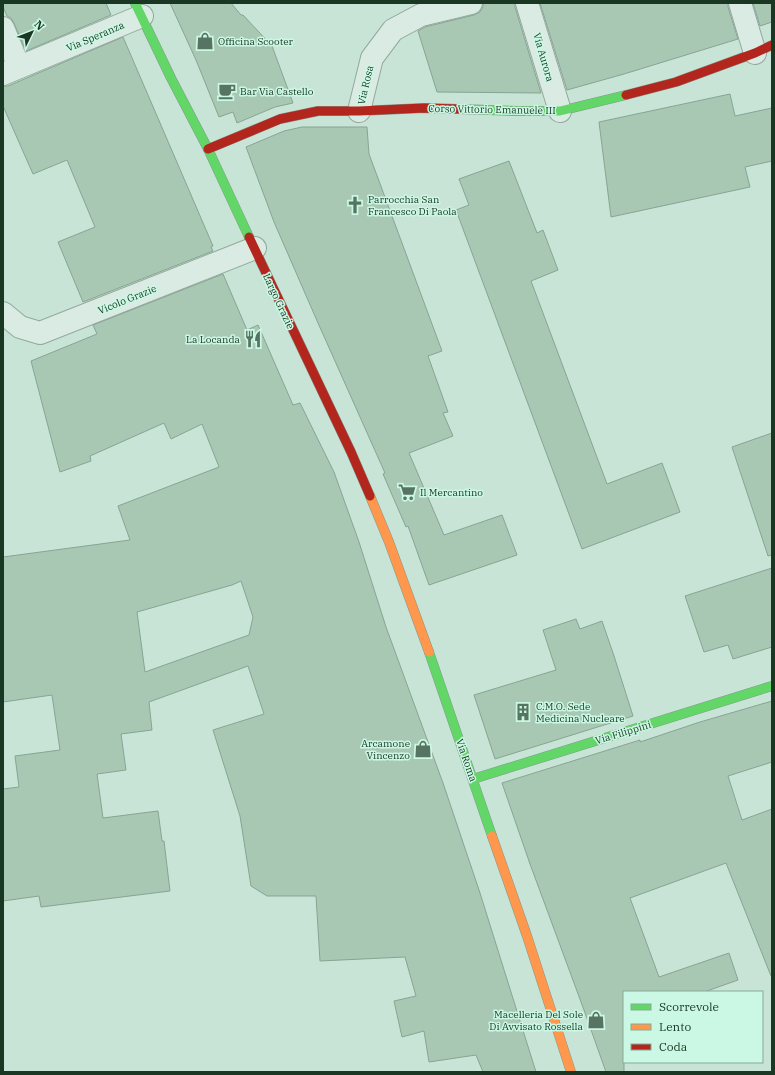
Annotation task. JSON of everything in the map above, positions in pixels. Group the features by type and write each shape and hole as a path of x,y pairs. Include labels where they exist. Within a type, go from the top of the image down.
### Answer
{"street":[{"name":"Via Rosa","path":"359,110 372,58 393,30 421,15 471,3"},
{"name":"Via Aurora","path":"528,3 560,111"},
{"path":"740,3 764,49"},
{"name":"Via Speranza","path":"11,71 139,9"},
{"name":"Largo Grazie","path":"139,9 171,78 208,149 351,452"},
{"path":"3,28 11,71"},
{"name":"Corso Vittorio Emanuele III","path":"208,149 280,119 318,111 424,108 560,111 676,82 764,49"},
{"name":"Vicolo Grazie","path":"3,313 20,327 40,333 255,248"},
{"name":"Via Roma","path":"351,452 389,542 419,624 528,936 571,1072"},
{"name":"Via Filippini","path":"473,779 772,686"}],"building":[{"path":"3,3 106,3 111,15 26,51 14,23 11,18 7,16"},
{"path":"170,3 231,3 272,46 293,103 275,107 237,123 233,112 219,117 196,60"},
{"path":"483,3 515,3 541,93 437,92 418,31 425,27 474,15 480,12 483,7"},
{"path":"540,3 728,3 738,39 567,90"},
{"path":"753,3 772,3 772,22 760,26"},
{"path":"123,37 213,246 211,247 213,251 83,302 58,242 95,227 67,160 33,174 3,106 3,86 8,86"},
{"path":"730,94 735,116 772,108 772,161 745,167 750,187 611,217 599,122"},
{"path":"302,127 367,127 369,154 442,351 428,356 448,412 443,413 453,436 409,453 444,535 502,515 517,555 429,585 408,526 406,527 383,474 385,473 274,222 246,147 284,131"},
{"path":"509,161 537,233 543,230 558,270 531,281 607,484 662,463 680,512 582,549 456,210 469,205 459,179"},
{"path":"223,274 247,330 258,325 293,405 300,403 334,472 359,542 386,627 443,783 480,893 536,1072 483,1072 476,1055 429,1062 424,1031 402,1037 394,1001 416,996 405,957 320,961 316,896 267,896 251,886 240,816 213,730 264,714 248,666 149,702 152,730 121,734 126,770 97,774 103,818 158,811 162,841 164,841 170,891 41,907 39,896 3,901 3,789 19,787 15,756 60,750 52,695 3,702 3,557 130,540 118,506 219,467 202,424 171,439 164,423 90,456 91,461 60,472 31,361 97,334 93,325","holes":["241,581 253,617 249,635 145,672 137,612 232,585"]},
{"path":"772,433 772,555 768,556 732,447"},
{"path":"772,568 772,647 733,659 728,645 704,652 685,596"},
{"path":"576,619 580,629 602,621 633,716 495,759 474,695 556,670 543,630"},
{"path":"772,701 772,762 728,776 742,820 772,809 772,976 726,863 630,898 659,977 729,953 738,980 707,991 623,991 624,1072 606,1072 502,783 640,740 640,742 700,722"}],"traffic: fast":[{"path":"135,3 171,78 208,149 249,237"},
{"path":"459,109 560,111 626,95"},
{"path":"429,652 492,836"},
{"path":"473,779 772,686"}],"traffic: slow":[{"path":"370,496 389,542 429,652"},
{"path":"492,836 527,936 571,1072"}],"traffic: jam":[{"path":"626,95 676,82 755,53 772,45"},
{"path":"208,149 280,119 318,111 424,108 459,109"},
{"path":"249,237 351,452 370,496"}],"place":[{"name":"Officina Scooter","path":"205,41"},
{"name":"Bar Via Castello","path":"227,91"},
{"name":"Parrocchia San Francesco Di Paola","path":"355,205"},
{"name":"La Locanda","path":"253,339"},
{"name":"Il Mercantino","path":"407,492"},
{"name":"C.M.O. Sede Medicina Nucleare","path":"523,712"},
{"name":"Arcamone Vincenzo","path":"423,749"},
{"name":"Macelleria Del Sole Di Avvisato Rossella","path":"596,1020"}]}
